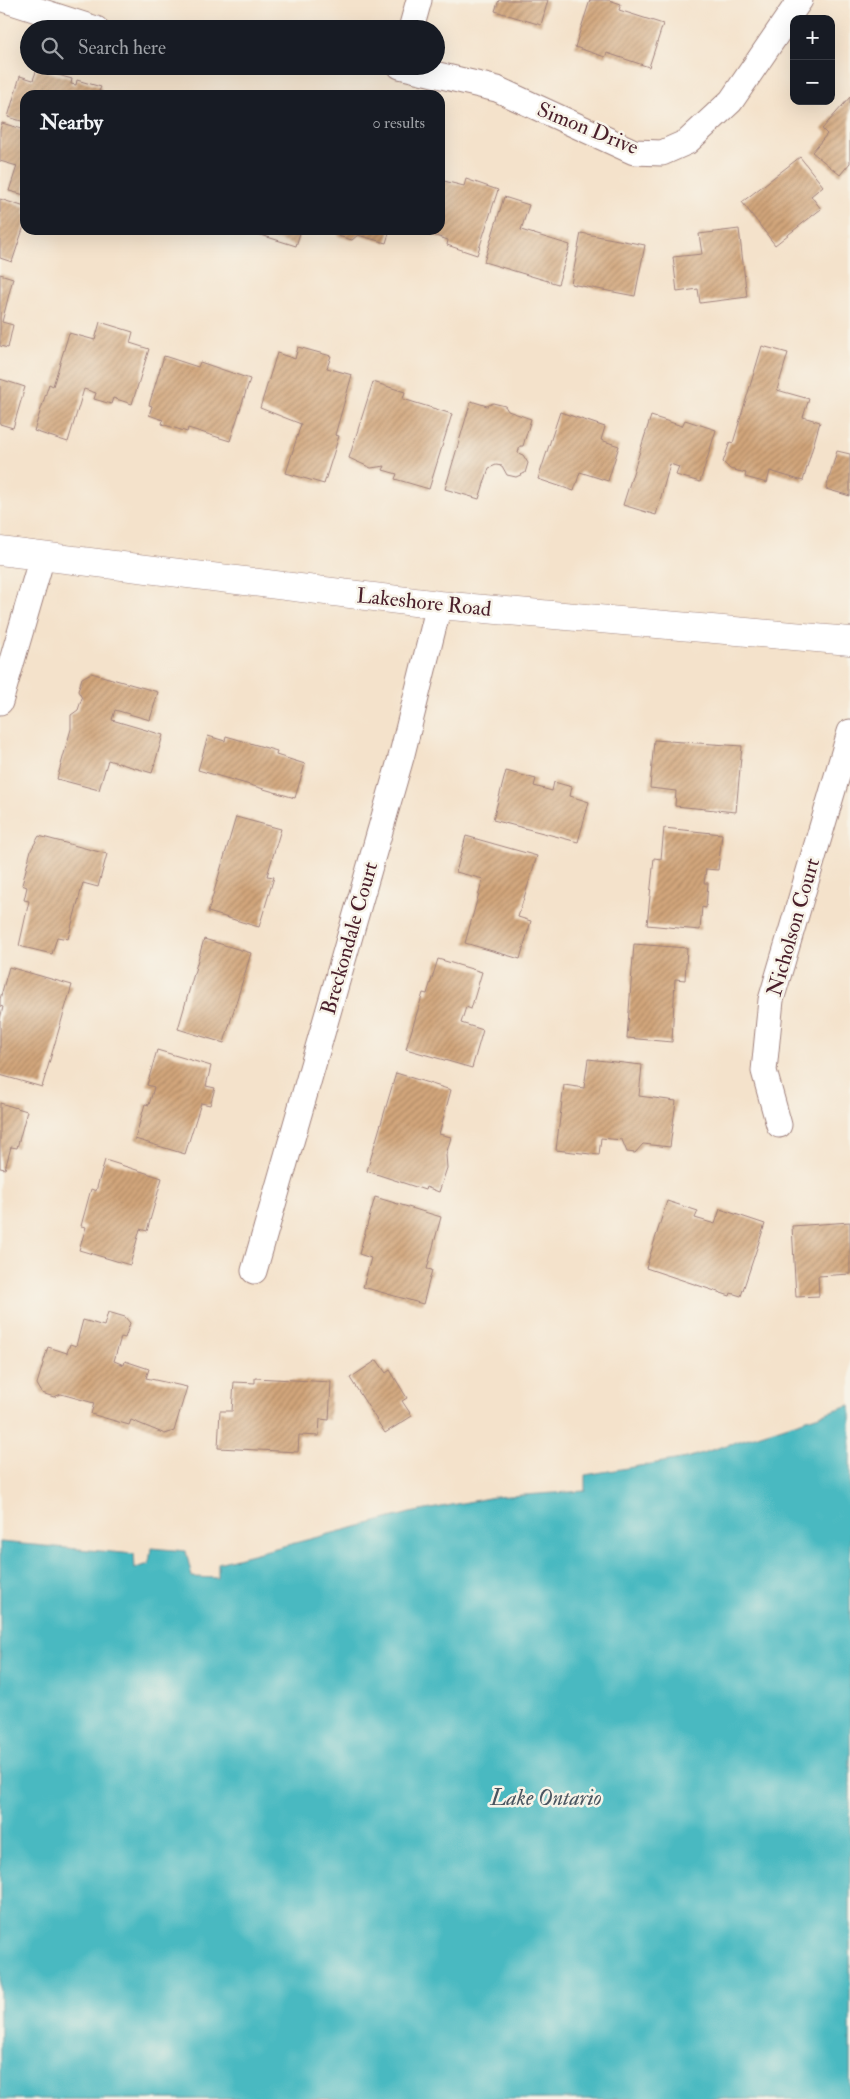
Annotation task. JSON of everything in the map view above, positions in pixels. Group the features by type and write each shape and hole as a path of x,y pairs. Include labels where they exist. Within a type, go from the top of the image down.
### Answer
{"main road":[{"name":"Lakeshore Road","path":"0,551 440,605 850,641"}],"street":[{"path":"6,0 68,20"},
{"path":"413,20 419,0"},
{"name":"Simon Drive","path":"438,75 497,89 634,152 662,153 687,142 731,102 800,0"},
{"path":"0,702 42,557"},
{"name":"Breckondale Court","path":"254,1271 402,754 440,605"},
{"name":"Nicholson Court","path":"779,1125 764,1071 771,1000 850,732"}],"water":[{"name":"Lake Ontario","path":"850,1405 850,2099 0,2099 0,1542 134,1554 135,1568 149,1564 151,1548 186,1551 192,1577 218,1578 218,1563 410,1513 494,1497 585,1491 585,1475 687,1458"}],"building":[{"path":"499,0 548,0 541,25 495,11"},
{"path":"590,0 609,0 621,4 619,10 663,24 649,67 607,53 605,57 575,47"},
{"path":"35,75 58,75 72,79 71,84 76,85 77,80 101,87 100,90 20,90 20,121 8,117 20,76 33,80"},
{"path":"850,97 850,163 840,175 812,152 827,134 822,129"},
{"path":"2,123 20,128 20,194 9,191 17,166 0,161 0,130"},
{"path":"800,157 823,186 811,196 821,209 775,245 742,202"},
{"path":"466,179 498,190 477,255 447,245 448,240 432,235 445,235 445,181 464,186"},
{"path":"504,197 529,205 521,230 570,245 558,284 484,262"},
{"path":"0,199 20,205 21,235 12,262 0,258"},
{"path":"739,229 747,297 700,303 698,289 677,292 673,257 702,254 699,234"},
{"path":"581,233 645,245 635,296 571,284"},
{"path":"261,235 299,235 296,246"},
{"path":"338,235 358,235 352,240"},
{"path":"358,235 388,235 386,243"},
{"path":"0,274 13,278 2,322 13,325 8,348 0,346"},
{"path":"100,322 133,332 130,343 149,349 132,404 113,398 111,404 94,399 96,393 84,389 68,442 34,431 49,384 53,386 69,333 95,340"},
{"path":"762,346 788,353 777,390 809,399 803,417 820,422 803,481 770,471 767,483 745,477 746,473 730,469 723,462 730,442 733,443"},
{"path":"298,347 331,356 327,368 352,375 335,435 339,436 324,484 286,473 301,424 260,408 277,353 295,359"},
{"path":"164,356 198,367 200,362 250,379 230,441 188,428 187,432 162,424 163,420 149,415 152,406 149,405"},
{"path":"0,379 25,387 13,428 0,424"},
{"path":"373,382 405,392 403,399 452,414 429,489 395,479 397,474 383,470 385,466 371,468 349,458"},
{"path":"471,401 487,406 493,403 505,406 508,411 531,419 523,446 520,446 518,453 523,455 528,463 525,473 516,477 507,475 502,466 496,465 489,468 479,499 445,489"},
{"path":"560,412 605,427 601,440 619,446 608,481 580,472 574,491 538,479"},
{"path":"651,416 682,426 685,420 716,430 700,482 676,475 679,467 670,464 656,515 623,505"},
{"path":"837,451 850,454 850,496 826,489"},
{"path":"91,673 158,692 150,720 115,710 112,720 163,735 152,773 108,760 99,790 57,779 71,729 71,715 78,710 82,698 78,691 82,678"},
{"path":"208,736 225,741 226,736 277,751 276,755 305,764 295,798 198,770"},
{"path":"654,740 742,746 736,812 675,806 676,791 650,788"},
{"path":"506,771 536,779 534,786 552,791 554,782 572,787 570,796 589,802 578,842 493,820"},
{"path":"236,817 281,829 267,876 274,877 259,927 208,912"},
{"path":"664,828 722,834 718,870 706,869 704,883 708,883 706,908 702,907 700,930 647,925 654,858 661,859"},
{"path":"39,836 107,854 98,887 83,883 68,939 57,937 52,954 19,946 29,901 24,900 27,887 22,885 31,850"},
{"path":"466,836 537,856 518,917 531,921 520,959 465,943 483,879 456,872"},
{"path":"204,939 251,953 224,1043 178,1029"},
{"path":"634,944 687,948 685,980 675,979 672,1042 627,1038"},
{"path":"438,959 482,972 471,1009 466,1007 461,1023 483,1030 472,1068 406,1049 423,993 427,994"},
{"path":"9,967 72,985 42,1087 0,1075 0,1019 3,1007 0,1006 0,999"},
{"path":"157,1050 211,1066 206,1086 215,1088 210,1105 201,1103 185,1154 135,1139 145,1104 149,1105 154,1087 147,1085"},
{"path":"588,1059 642,1065 639,1096 676,1101 670,1147 643,1144 635,1153 627,1152 622,1140 601,1138 599,1155 556,1150 564,1085 584,1088"},
{"path":"396,1073 451,1090 439,1134 451,1137 446,1155 447,1168 439,1192 426,1187 425,1190 367,1171"},
{"path":"0,1103 27,1111 17,1148 11,1147 5,1169 0,1168"},
{"path":"105,1160 162,1178 147,1231 140,1229 130,1265 79,1250 86,1227 81,1226 91,1189 96,1191"},
{"path":"375,1197 441,1217 427,1269 432,1270 423,1304 363,1287 371,1258 359,1254"},
{"path":"667,1201 698,1211 695,1218 715,1224 720,1209 765,1224 741,1296 731,1293 730,1296 646,1268"},
{"path":"850,1222 850,1274 818,1276 819,1296 796,1297 792,1226"},
{"path":"108,1312 125,1317 130,1323 125,1338 121,1337 114,1361 124,1365 125,1361 149,1369 146,1378 187,1387 174,1431 165,1434 131,1420 129,1425 91,1414 94,1403 61,1394 54,1397 42,1393 37,1384 48,1347 67,1353 70,1344 76,1346 83,1320 104,1326"},
{"path":"377,1360 386,1373 390,1370 407,1398 402,1401 412,1416 385,1433 350,1378"},
{"path":"255,1378 331,1382 329,1420 320,1419 319,1436 299,1435 298,1452 218,1448 220,1411 232,1411 234,1382 255,1383"}]}
